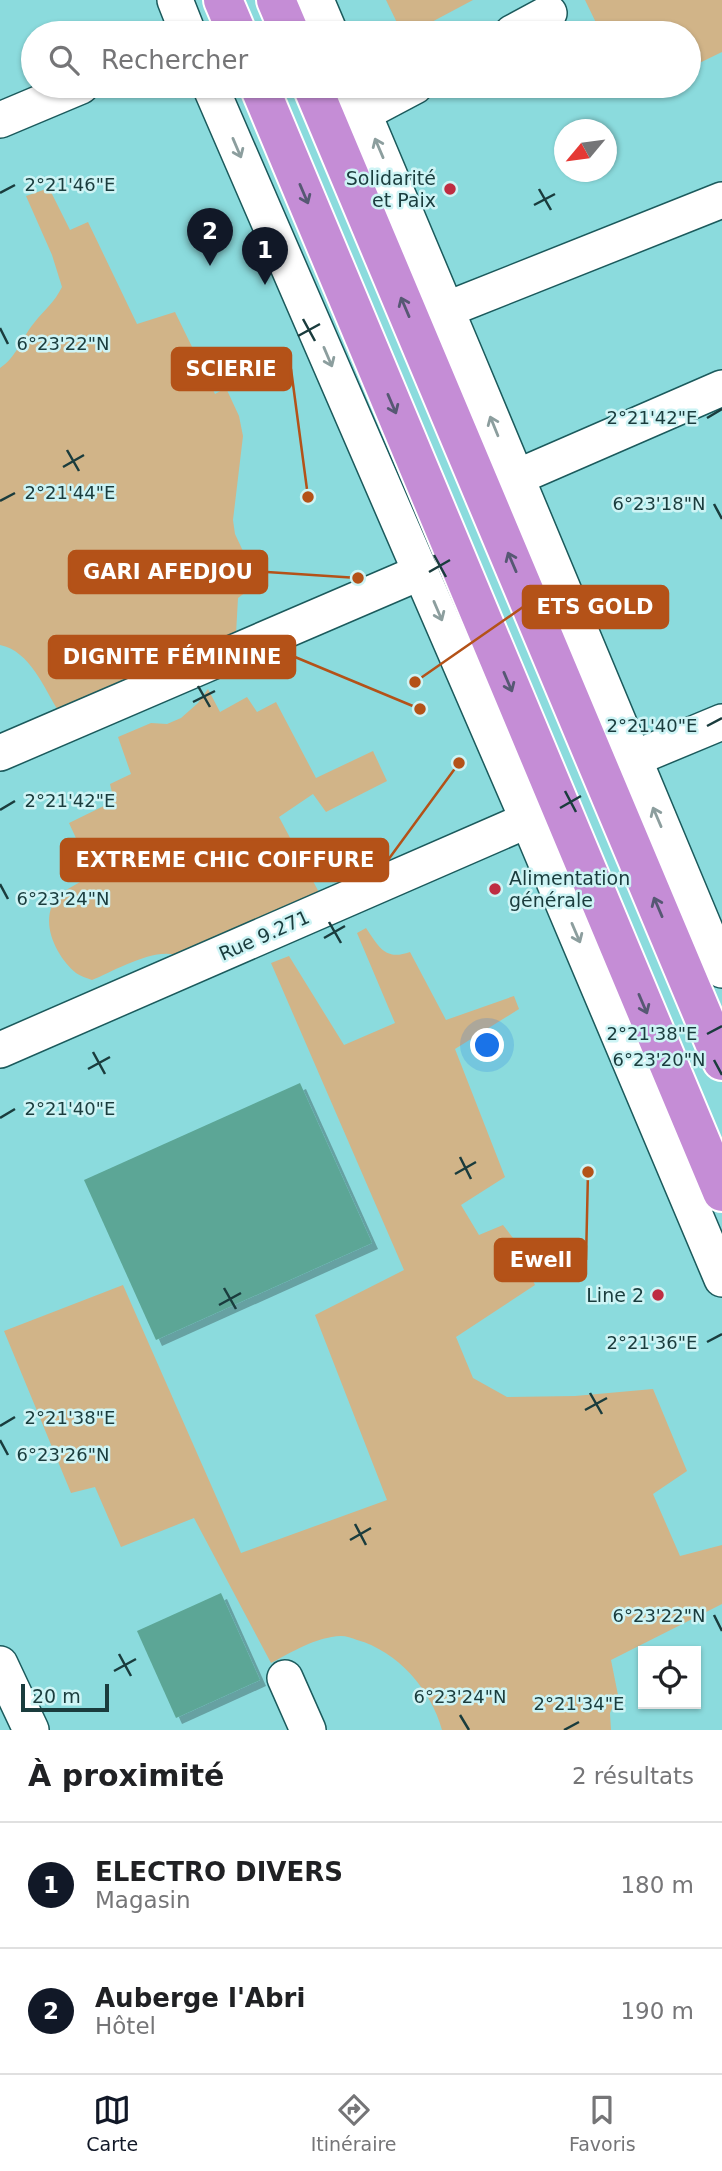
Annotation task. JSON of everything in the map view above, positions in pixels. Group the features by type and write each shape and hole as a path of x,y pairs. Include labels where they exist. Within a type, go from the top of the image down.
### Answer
{"highway":[{"path":"223,0 232,21"},
{"path":"276,0 285,21"},
{"path":"264,98 722,1192"},
{"path":"317,98 722,1061"}],"street":[{"path":"175,0 183,21"},
{"path":"316,0 325,21"},
{"path":"534,21 549,13"},
{"path":"0,120 52,98"},
{"path":"215,98 528,820 722,1279"},
{"path":"358,99 722,970"},
{"path":"447,309 722,200"},
{"path":"515,478 722,388"},
{"path":"0,753 421,572"},
{"path":"633,759 722,722"},
{"name":"Rue 9.271","path":"0,1050 528,820"},
{"path":"0,1664 31,1730"},
{"path":"285,1678 308,1730"}],"shaded area":[{"path":"386,0 473,0 434,21 396,21"},
{"path":"585,0 722,0 722,52 701,62 701,21 595,21"},
{"path":"49,188 70,230 88,222 137,324 175,312 215,394 226,388 239,416 243,436 233,520 235,534 258,583 238,598 236,634 205,647 166,638 145,645 127,665 119,689 59,712 28,663 11,649 0,645 0,368 15,353 62,287 52,255 26,196"},
{"path":"208,689 220,712 247,697 257,712 276,702 316,778 373,751 387,781 326,812 313,794 279,817 322,898 182,958 173,954 150,956 92,980 82,976 62,957 49,925 53,904 60,895 93,875 69,823 114,801 110,784 131,774 118,737 151,723 167,724 181,718 198,703"},
{"path":"366,928 379,946 394,955 410,952 446,1020 514,996 519,1009 455,1049 505,1177 461,1205 479,1235 503,1225 513,1238 535,1285 456,1337 473,1378 507,1397 575,1396 653,1389 687,1471 653,1494 680,1556 722,1545 722,1604 611,1660 618,1695 610,1713 611,1730 442,1730 430,1700 399,1662 372,1645 347,1637 332,1637 313,1642 271,1663 194,1518 121,1547 95,1487 71,1493 4,1331 123,1285 241,1553 387,1500 315,1315 404,1270 271,963 289,956 344,1045 395,1023 357,933"}],"building":[{"path":"300,1083 372,1243 156,1340 84,1180"},
{"path":"221,1593 260,1680 176,1718 137,1631"}],"place":[{"name":"Solidarité et Paix","path":"450,189"},
{"name":"Auberge l'Abri","path":"210,266"},
{"name":"ELECTRO DIVERS","path":"265,285"},
{"name":"SCIERIE","path":"308,497"},
{"name":"GARI AFEDJOU","path":"358,578"},
{"name":"ETS GOLD","path":"415,682"},
{"name":"DIGNITE FÉMININE","path":"420,709"},
{"name":"EXTREME CHIC COIFFURE","path":"459,763"},
{"name":"Alimentation générale","path":"495,889"},
{"name":"Ewell","path":"588,1172"},
{"name":"Line 2","path":"658,1295"}]}
